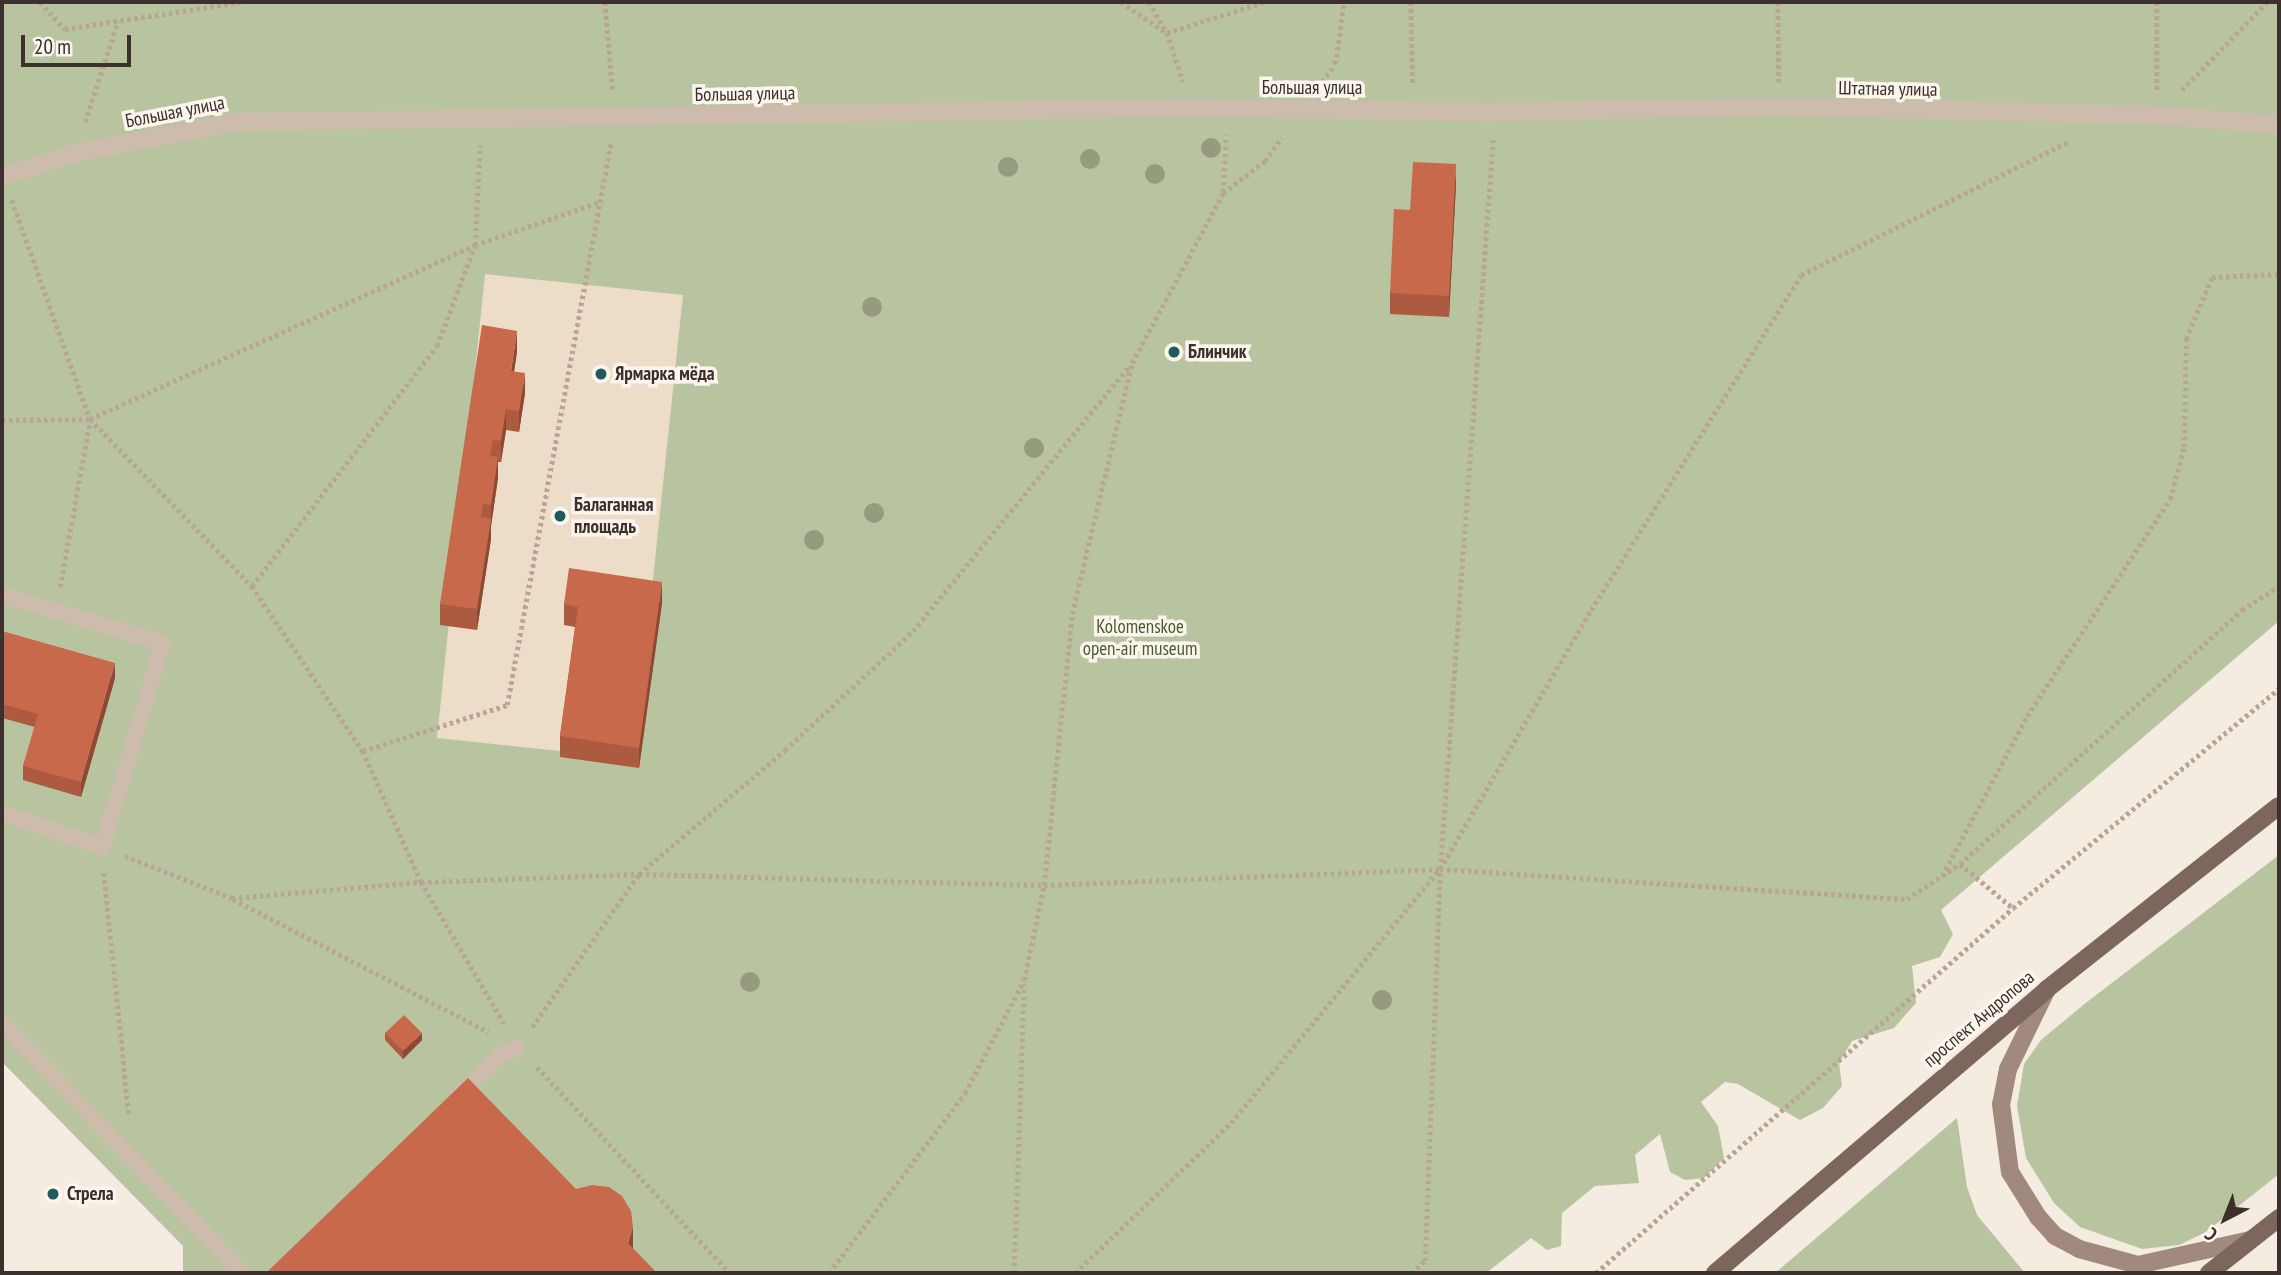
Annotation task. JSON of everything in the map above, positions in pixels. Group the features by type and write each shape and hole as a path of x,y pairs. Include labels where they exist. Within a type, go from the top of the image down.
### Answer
{"main road":[{"name":"проспект Андропова","path":"1715,1273 2046,989 2279,806"},
{"path":"2046,989 2008,1069 2001,1104 2010,1172 2038,1217 2055,1236 2079,1249 2138,1265 2253,1240"},
{"path":"2209,1273 2279,1218"}],"street":[{"name":"Штатная улица","path":"1495,112 1779,107 2157,115 2279,125"},
{"name":"Большая улица","path":"2,177 75,153 236,122 482,116 616,117 1192,108 1495,112"}],"lane":[{"path":"2,595 163,643 102,847 2,813"},
{"path":"2,1023 243,1273"},
{"path":"448,1104 498,1057 518,1047"}],"path":[{"path":"40,2 65,29 241,2"},
{"path":"363,751 507,705 616,117 605,2"},
{"path":"1121,2 1167,33"},
{"path":"1149,2 1167,33 1192,108"},
{"path":"1167,33 1264,2"},
{"path":"518,1047 639,874 785,750 913,631 1132,363 1223,193 1265,161 1335,64 1344,2"},
{"path":"1411,2 1414,109"},
{"path":"1778,2 1779,107"},
{"path":"2157,2 2157,115"},
{"path":"2157,115 2267,2"},
{"path":"75,153 118,20"},
{"path":"1223,193 1228,109"},
{"path":"1411,1273 1425,1261 1440,869 1495,112"},
{"path":"252,586 437,346 475,245 482,116"},
{"path":"1075,1273 1231,1123 1440,869 1591,610 1801,275 2072,139"},
{"path":"2,177 90,419 252,586 363,751 421,882 518,1047 730,1273"},
{"path":"2,420 90,419 475,245 600,202"},
{"path":"1941,877 2027,716 2170,499 2184,447 2186,339 2212,277 2279,274"},
{"path":"1014,1273 1024,980 1044,885 1072,614 1132,363"},
{"path":"53,609 68,558 90,419"},
{"path":"232,898 421,882 639,874 1044,885 1440,869 1907,899 1960,864 2242,610 2279,586"},
{"path":"1596,1273 2013,908 2279,690"},
{"path":"134,1162 102,847 232,898 518,1047"},
{"path":"1960,864 2013,908"},
{"path":"829,1273 965,1093 1024,980"}],"green space":[{"name":"Kolomenskoe open-air museum","path":"2,2 2279,2 2279,621 1941,910 1953,934 1940,957 1912,966 1916,1003 1894,1028 1852,1041 1839,1063 1842,1086 1823,1108 1800,1120 1738,1084 1725,1082 1701,1102 1718,1126 1724,1158 1704,1178 1685,1180 1670,1172 1660,1134 1635,1155 1639,1183 1595,1186 1562,1213 1561,1246 1547,1250 1531,1238 1486,1273 183,1273 183,1246 2,1062"},
{"path":"2279,855 2279,1174 2206,1232 2179,1245 2142,1249 2080,1227 2054,1203 2026,1158 2017,1106 2024,1064 2041,1040 2087,1002"},
{"path":"1957,1118 1967,1187 1977,1215 2025,1273 1775,1273"}],"shaded area":[{"name":"Балаганная площадь","path":"485,274 683,295 634,759 437,738"}],"building":[{"path":"1413,162 1456,164 1449,296 1390,293 1394,209 1410,210"},
{"path":"482,325 517,331 511,371 525,373 519,411 506,409 501,441 493,440 490,456 498,457 491,505 483,504 481,517 491,519 477,609 440,604"},
{"path":"569,568 662,582 639,748 560,736 578,607 564,604"},
{"path":"2,631 115,663 81,782 23,766 38,714 2,704"},
{"path":"404,1015 422,1033 403,1051 385,1033"},
{"path":"468,1078 576,1189 592,1185 609,1187 622,1196 631,1211 633,1227 628,1243 657,1273 266,1273"}],"place":[{"name":"Блинчик","path":"1174,352"},
{"name":"Ярмарка мёда","path":"601,374"},
{"name":"Балаганная площадь","path":"560,516"},
{"name":"Стрела","path":"53,1194"}]}
